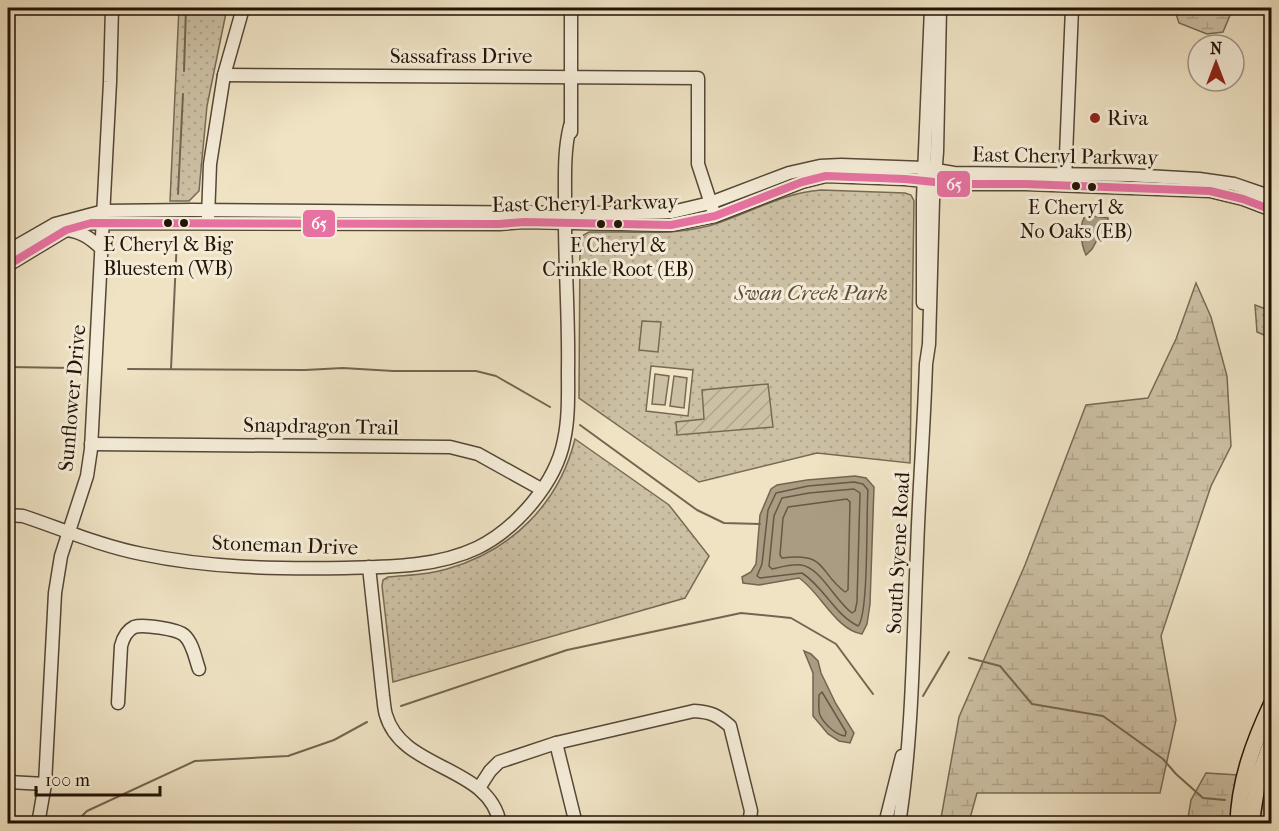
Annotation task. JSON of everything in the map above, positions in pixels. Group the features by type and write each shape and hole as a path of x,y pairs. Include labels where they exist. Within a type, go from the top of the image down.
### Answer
{"main road":[{"path":"1238,824 1241,791 1247,765 1255,738 1272,703"},
{"path":"1251,824 1258,779 1272,740"}],"street":[{"name":"Sunflower Drive","path":"38,824 45,784 55,593 61,556 87,476 91,444 112,8"},
{"path":"208,216 210,164 224,75 243,8"},
{"name":"Stoneman Drive","path":"8,515 23,516 116,548 174,559 268,568 369,567 438,561 476,549 502,533 523,515 555,466 564,441 568,406 569,301 566,286 572,142 570,126 571,8"},
{"name":"South Syene Road","path":"930,175 931,8"},
{"name":"South Syene Road","path":"899,824 908,759 926,364 923,296 940,8"},
{"path":"1065,180 1071,8"},
{"name":"Sassafrass Drive","path":"224,75 698,78 698,164 710,203"},
{"name":"East Cheryl Parkway","path":"569,218 672,212 710,203 789,172 820,166 842,165 930,175"},
{"name":"East Cheryl Parkway","path":"8,251 55,224 103,217 569,218 671,225 715,216 802,182 826,176 985,174 1210,191 1243,198 1272,210"},
{"name":"East Cheryl Parkway","path":"1065,180 1128,175 1215,180 1272,197"},
{"path":"710,203 715,216"},
{"name":"East Cheryl Parkway","path":"8,265 66,230 103,217"},
{"path":"66,230 89,236 101,248"},
{"name":"Snapdragon Trail","path":"91,444 450,447 478,454 541,489"},
{"path":"369,567 383,696 389,722 401,740 418,753 479,788 495,806 500,824"},
{"path":"118,703 121,646 123,638 134,627 143,626 178,631 189,642 199,669"},
{"path":"479,788 499,762 556,743 694,711 709,712 730,726 751,811 749,824"},
{"path":"556,743 576,824"},
{"name":"South Syene Road","path":"885,824 901,758 907,744"},
{"path":"8,782 45,784"}],"green space":[{"path":"179,8 227,8 207,106 199,191 189,201 170,201"},
{"path":"1174,8 1233,8 1223,32 1204,33 1179,23"},
{"name":"Swan Creek Park","path":"821,190 905,193 911,195 914,201 910,463 817,453 699,482 579,398 580,243 582,236 589,232 664,232 693,229 708,226 806,192","holes":["651,366 693,370 688,416 646,411"]},
{"path":"1196,283 1211,317 1227,376 1231,446 1211,486 1161,636 1176,720 1160,793 977,793 969,822 941,818 959,717 1025,565 1086,405 1148,398 1176,339"},
{"path":"1255,305 1271,311 1271,338 1257,332"},
{"path":"642,321 661,322 658,352 639,350"},
{"path":"655,374 669,376 665,405 652,404"},
{"path":"674,376 687,378 684,408 670,406"},
{"path":"768,384 773,427 677,435 676,422 704,419 702,390"},
{"path":"575,439 669,505 709,556 685,598 393,682 383,580 388,577 425,574 447,569 492,550 511,537 529,522 544,504 568,463"},
{"path":"1206,773 1271,777 1271,823 1187,824 1191,800"}],"water":[{"path":"1086,215 1108,218 1108,220 1092,249 1086,255 1081,235 1083,219"},
{"path":"855,476 866,478 874,487 870,604 867,624 862,634 844,626 799,578 759,585 743,583 742,577 751,572 756,564 760,515 771,489 777,485 807,480"},
{"path":"804,651 818,661 821,673 836,704 854,733 850,743 839,741 828,734 813,716 813,673"}],"waterway":[{"path":"184,71 186,8"},
{"path":"178,194 183,94"},
{"path":"171,369 177,238"},
{"path":"8,367 72,368"},
{"path":"128,369 305,370 343,368 393,371 476,371 496,376 550,407"},
{"path":"580,425 697,510 724,523 760,524"},
{"path":"401,706 567,650 741,613 791,618 836,644 873,694"},
{"path":"923,696 949,652"},
{"path":"969,658 1000,666 1032,704 1103,716 1163,759 1203,798 1225,800"},
{"path":"74,824 87,811 195,761 288,756 334,740 367,722"}],"transit line":[{"name":"65","path":"8,265 66,230 91,223 499,224 524,222 671,225 715,216 802,182 826,176 905,179 954,184 1026,184 1210,191 1243,199 1272,210"}],"place":[{"name":"Riva","path":"1095,118"},
{"name":"E Cheryl & No Oaks (EB)","path":"1076,186"},
{"name":"E Cheryl & Big Bluestem (WB)","path":"168,223"},
{"name":"E Cheryl & Crinkle Root (EB)","path":"618,224"}]}
